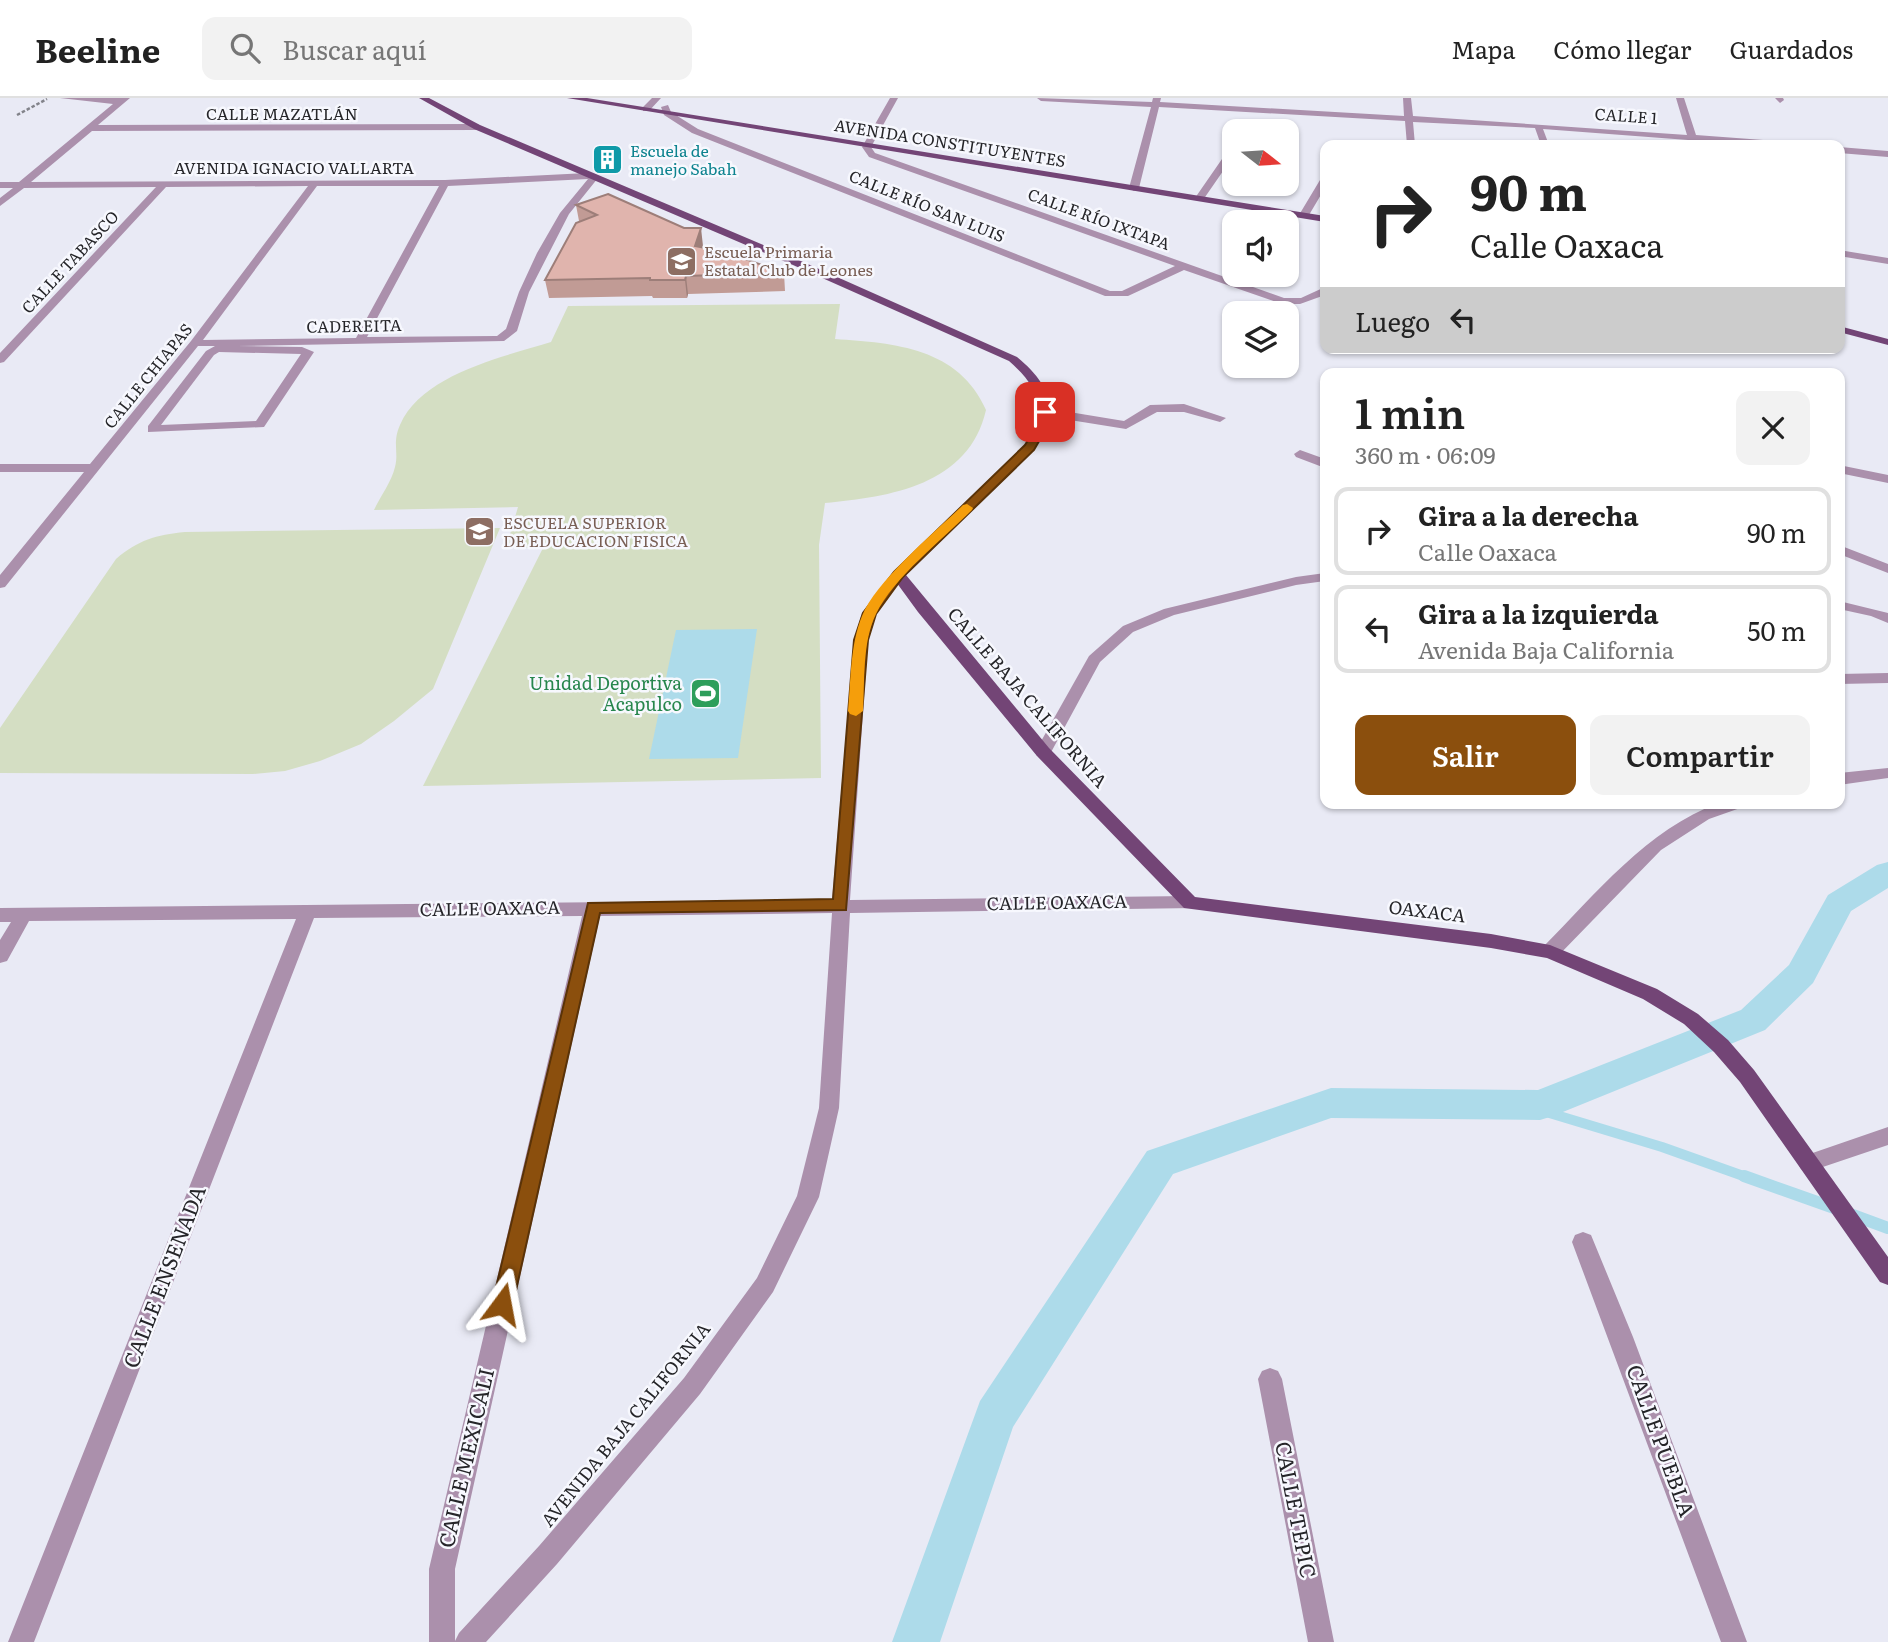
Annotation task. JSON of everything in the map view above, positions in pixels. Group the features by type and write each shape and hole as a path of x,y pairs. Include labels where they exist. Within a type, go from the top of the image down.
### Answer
{"main road":[{"path":"423,98 477,127 590,177 797,263 1013,359 1032,374 1037,382 1042,391 1045,412"},
{"name":"AVENIDA CONSTITUYENTES","path":"571,98 646,103"},
{"name":"AVENIDA CONSTITUYENTES","path":"608,98 868,144 1306,211 1320,210"},
{"name":"AVENIDA CONSTITUYENTES","path":"1306,211 1320,217"},
{"path":"1845,320 1888,331"},
{"path":"1845,331 1888,342"},
{"name":"AVENIDA BAJA CALIFORNIA","path":"898,575 1030,447 1041,429 1045,412"},
{"name":"CALLE BAJA CALIFORNIA","path":"898,575 923,609 1043,752 1190,903"},
{"name":"OAXACA","path":"1190,903 1491,941 1550,952 1650,994 1691,1019 1721,1046 1747,1076 1808,1163"},
{"path":"1808,1163 1888,1275"}],"street":[{"path":"64,98 122,100"},
{"path":"868,144 894,98"},
{"name":"CALLE 1","path":"1041,98 1156,102 1538,126 1682,140"},
{"path":"1406,98 1411,140"},
{"path":"1680,98 1692,140"},
{"path":"0,203 122,100"},
{"path":"1135,184 1156,102"},
{"name":"CALLE RÍO SAN LUIS","path":"666,110 695,131 1109,294 1124,294 1184,266"},
{"path":"1538,126 1543,140"},
{"name":"CALLE MAZATLÁN","path":"87,128 477,127"},
{"name":"CALLE RÍO IXTAPA","path":"868,144 873,155 1282,302 1296,303 1320,293"},
{"path":"1845,150 1888,154"},
{"path":"1203,195 1222,166"},
{"name":"AVENIDA IGNACIO VALLARTA","path":"0,185 445,183 590,177"},
{"name":"CADEREITA","path":"195,343 500,339 511,331 524,292 542,253 590,177"},
{"name":"CALLE CHIAPAS","path":"0,584 195,343 315,183"},
{"path":"359,342 445,183"},
{"name":"CALLE TABASCO","path":"0,360 164,184"},
{"path":"1306,211 1320,188"},
{"path":"1845,254 1887,259"},
{"path":"125,429 152,429 260,424 307,352 213,351 152,429"},
{"path":"1045,412 1126,425 1154,408 1184,408 1220,418"},
{"path":"1300,454 1320,462"},
{"path":"0,468 94,468"},
{"path":"1845,470 1888,479"},
{"path":"1845,551 1888,569"},
{"name":"AVENIDA BAJA CALIFORNIA","path":"468,1642 548,1555 692,1386 765,1286 808,1197 829,1108 861,640 869,613 898,575"},
{"path":"1043,752 1094,659 1128,629 1169,611 1320,578"},
{"path":"1845,606 1876,613 1888,619"},
{"path":"1845,679 1888,678"},
{"path":"1845,778 1888,773"},
{"path":"1550,952 1655,846 1703,815 1720,809"},
{"name":"CALLE OAXACA","path":"0,915 1190,903"},
{"name":"CALLE MEXICALI","path":"442,1642 442,1569 593,907"},
{"name":"CALLE ENSENADA","path":"22,1642 308,912"},
{"path":"0,956 24,915"},
{"path":"1808,1163 1888,1136"},
{"name":"CALLE PUEBLA","path":"1583,1242 1734,1642"},
{"name":"CALLE TEPIC","path":"1270,1379 1321,1642"}],"path":[{"path":"17,116 49,98"}],"green space":[{"path":"840,304 835,339 902,347 942,361 959,373 974,389 986,410 977,435 963,455 945,471 900,491 825,503 819,545 821,778 423,786 543,548 506,548 518,507 374,510 393,472 398,431 411,407 445,380 466,370 551,342 568,306"},
{"path":"500,528 433,689 361,744 320,761 285,771 253,774 0,773 0,728 116,559 140,543 185,532"}],"water":[{"name":"Unidad Deportiva Acapulco","path":"757,629 738,758 649,759 676,630"}],"building":[{"path":"608,194 684,228 701,228 695,246 726,252 784,273 686,276 685,280 545,280 576,223 597,215 576,205"}],"waterway":[{"path":"916,1642 995,1416 1160,1162 1331,1103 1540,1105 1753,1020 1801,974 1839,903 1888,873"},
{"path":"1523,1105 1662,1147 1749,1178"},
{"path":"1744,1176 1837,1209"},
{"path":"1850,1214 1888,1228"}],"slow traffic":[{"path":"856,711 861,640 869,613 898,575 967,508"}],"place":[{"name":"Escuela de manejo Sabah","path":"607,160"},
{"name":"Escuela Primaria Estatal Club de Leones","path":"681,261"},
{"name":"ESCUELA SUPERIOR DE EDUCACION FISICA","path":"480,532"},
{"name":"Unidad Deportiva Acapulco","path":"705,694"}],"route":[{"path":"502,1304 593,907 841,905 861,640 869,613 898,575 1030,447 1041,429 1045,412"}]}
